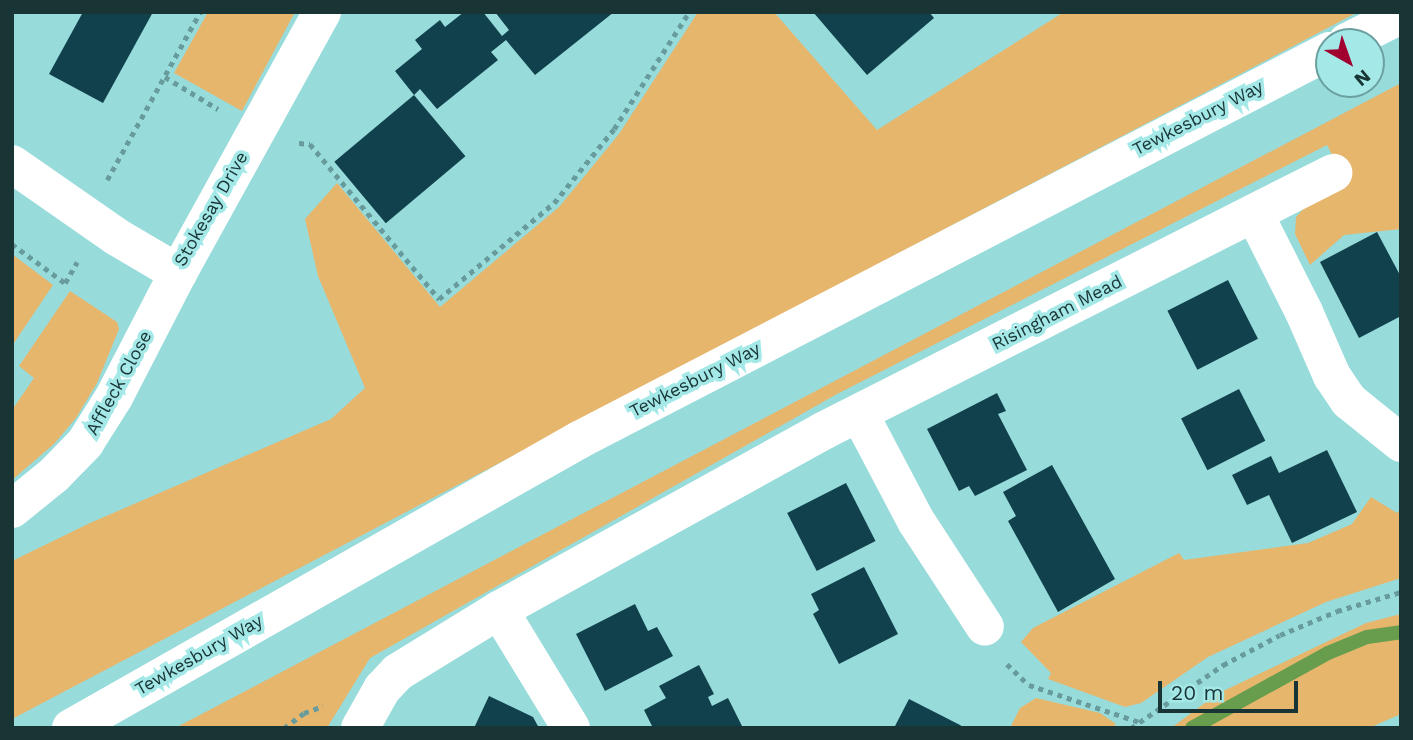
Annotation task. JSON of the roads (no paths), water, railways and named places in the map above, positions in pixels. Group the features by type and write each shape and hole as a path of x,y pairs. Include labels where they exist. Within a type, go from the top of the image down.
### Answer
{"street":[{"name":"Stokesay Drive","path":"12,164 99,225 178,273 322,12"},
{"path":"1375,28 1401,15"},
{"name":"Tewkesbury Way","path":"71,728 579,440 1315,58"},
{"name":"Risingham Mead","path":"360,728 382,689 398,672 499,610 859,413 1333,173"},
{"path":"1254,213 1304,312 1332,376 1349,401 1401,443"},
{"name":"Affleck Close","path":"12,509 54,475 85,443 114,397 178,273"},
{"path":"859,413 916,521 985,627"},
{"path":"499,610 571,728"}],"waterway":[{"path":"1192,728 1328,653 1367,637 1401,632"}]}
